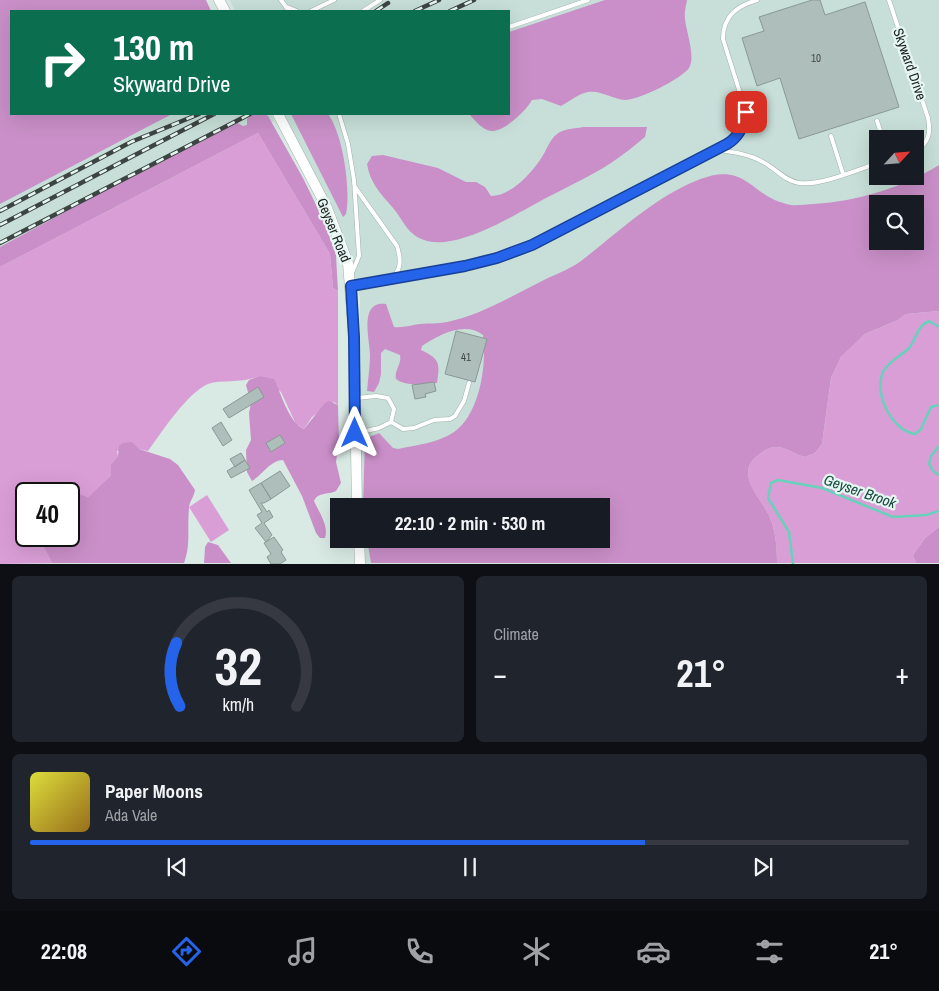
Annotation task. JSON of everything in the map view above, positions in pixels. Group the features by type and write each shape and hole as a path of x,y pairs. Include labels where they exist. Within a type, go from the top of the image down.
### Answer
{"street":[{"name":"Geyser Road","path":"279,115 327,208 345,251 351,281 357,498"},
{"path":"359,548 360,564"}],"lane":[{"path":"281,0 288,10"},
{"path":"313,10 334,0"},
{"path":"365,10 380,0"},
{"path":"510,28 588,0"},
{"path":"339,115 348,144 355,187 359,256 351,281 388,280 465,266 497,258 532,245 736,139 745,124 746,112 723,39 723,30 727,19 738,7 757,0"},
{"name":"Skyward Drive","path":"889,0 928,118 930,132 928,140 924,144"},
{"path":"285,6 295,10"},
{"path":"877,121 880,130"},
{"path":"831,136 843,174"},
{"path":"718,150 750,156 763,162 789,180 800,183 820,181 869,166"},
{"path":"355,187 397,246 400,255 400,267 396,275 388,280"},
{"path":"391,422 403,428 414,428 434,420 450,419 455,416 464,400 469,383"},
{"path":"354,399 376,396 388,398 394,409 391,422"},
{"path":"355,433 379,428 391,422"}],"shaded area":[{"path":"0,0 206,0 211,10 10,10 10,115 170,115 0,204"},
{"path":"230,0 939,0 939,241 662,563 364,563 362,548 610,548 610,498 361,498 360,297 346,241 284,115 510,115 510,10 235,10"},
{"path":"605,0 687,0 685,16 691,63 685,73 678,78 640,97 625,100 602,93 588,92 561,106 542,99 532,100 525,110 508,125 491,131 485,129 470,115 510,115 510,32"},
{"path":"133,115 271,115 274,121 0,264 0,185"},
{"path":"251,115 268,116 303,178 323,219 336,255 338,291 333,288 330,254 258,133 0,267 0,247 234,121 243,126 247,125 247,119"},
{"path":"292,115 329,115 333,123 342,148 346,177 347,204 346,214 343,217"},
{"path":"583,127 647,127 645,137 620,157 588,177 488,229 453,240 438,242 424,240 414,234 406,227 377,188 368,171 367,164 372,156 383,155 438,168 466,182 476,182 485,187 491,196 498,195 512,189 525,178 536,166 557,134 566,130"},
{"path":"258,133 330,254 333,288 338,291 338,405 334,402 312,417 304,429 296,424 281,392 259,376 246,380 208,384 183,404 148,451 139,449 117,451 118,456 111,464 111,475 88,497 80,495 80,482 15,482 15,547 44,547 52,563 0,564 0,267"},
{"path":"939,165 939,311 906,314 898,320 865,334 841,357 831,378 822,444 815,453 805,457 784,448 773,447 761,453 750,464 749,480 767,511 774,529 777,563 371,563 368,548 610,548 610,498 363,498 365,439 379,433 393,448 398,449 448,436 463,424 476,401 484,360 483,335 468,329 452,331 422,346 421,350 432,356 437,362 437,383 410,384 400,382 396,379 396,373 400,355 385,349 381,353 379,383 374,392 367,391 370,355 368,323 372,308 377,304 386,304 394,327 444,323 471,315 571,267 666,196 698,180 715,175 728,174 739,177 777,201 796,205 847,200 899,185 924,185 924,173"},
{"path":"939,311 939,527 925,538 913,555 916,563 777,563 774,529 767,511 749,480 750,464 761,453 773,447 784,448 805,457 815,453 822,444 831,378 841,357 865,334 898,320 906,314"},
{"path":"259,376 274,379 294,421 304,429 325,403 329,401 338,405 339,442 336,462 341,483 336,491 320,495 314,501 325,524 325,538 320,538 316,533 302,496 283,460 274,462 252,481 247,472 246,450 251,440 249,413 251,403 246,385 249,380"},
{"path":"132,442 139,449 170,459 178,465 195,490 189,506 188,543 184,563 52,563 44,547 80,547 80,494 88,497 111,475 111,464 118,456 119,446 123,443"},
{"path":"207,495 229,530 211,542 189,507"},
{"path":"939,527 939,563 916,563 913,555 925,538"},
{"path":"208,542 218,545 231,563 204,563 205,547"}],"building":[{"path":"812,0 820,0 825,15 865,2 899,107 799,139 780,78 757,86 742,38 764,31 759,17"},
{"path":"456,331 487,339 475,382 445,374"},
{"path":"434,382 436,391 425,394 426,397 415,399 412,385"},
{"path":"258,387 264,397 229,418 223,409"},
{"path":"221,422 232,440 223,446 212,428"},
{"path":"280,435 285,443 271,452 266,443"},
{"path":"241,453 245,460 235,467 230,459"},
{"path":"245,460 250,468 231,478 227,471"},
{"path":"280,471 290,486 271,499 261,483"},
{"path":"261,483 271,499 261,503 267,512 269,510 273,517 264,523 272,535 266,542 255,528 262,523 257,515 262,512 249,490"},
{"path":"274,537 283,550 281,552 286,560 280,564 271,564 267,557 271,554 264,543"}],"waterway":[{"name":"Geyser Brook","path":"939,327 929,321 925,323 909,348 885,368 881,381 883,400 887,410 892,419 907,431 915,434 921,429 931,407 939,405"},
{"name":"Geyser Brook","path":"939,446 931,456 929,464 933,471 939,475"},
{"name":"Geyser Brook","path":"793,564 789,532 768,498 771,483 778,480 822,488 893,517 926,515 939,511"}],"railway":[{"path":"417,10 439,0"},
{"path":"452,10 474,0"},
{"path":"378,10 388,3"},
{"path":"0,211 131,142 197,115"},
{"path":"0,225 212,115"},
{"path":"0,243 248,115"}],"route":[{"path":"355,433 354,337 351,286 465,266 497,258 532,245 736,139 745,124 746,112"}]}
